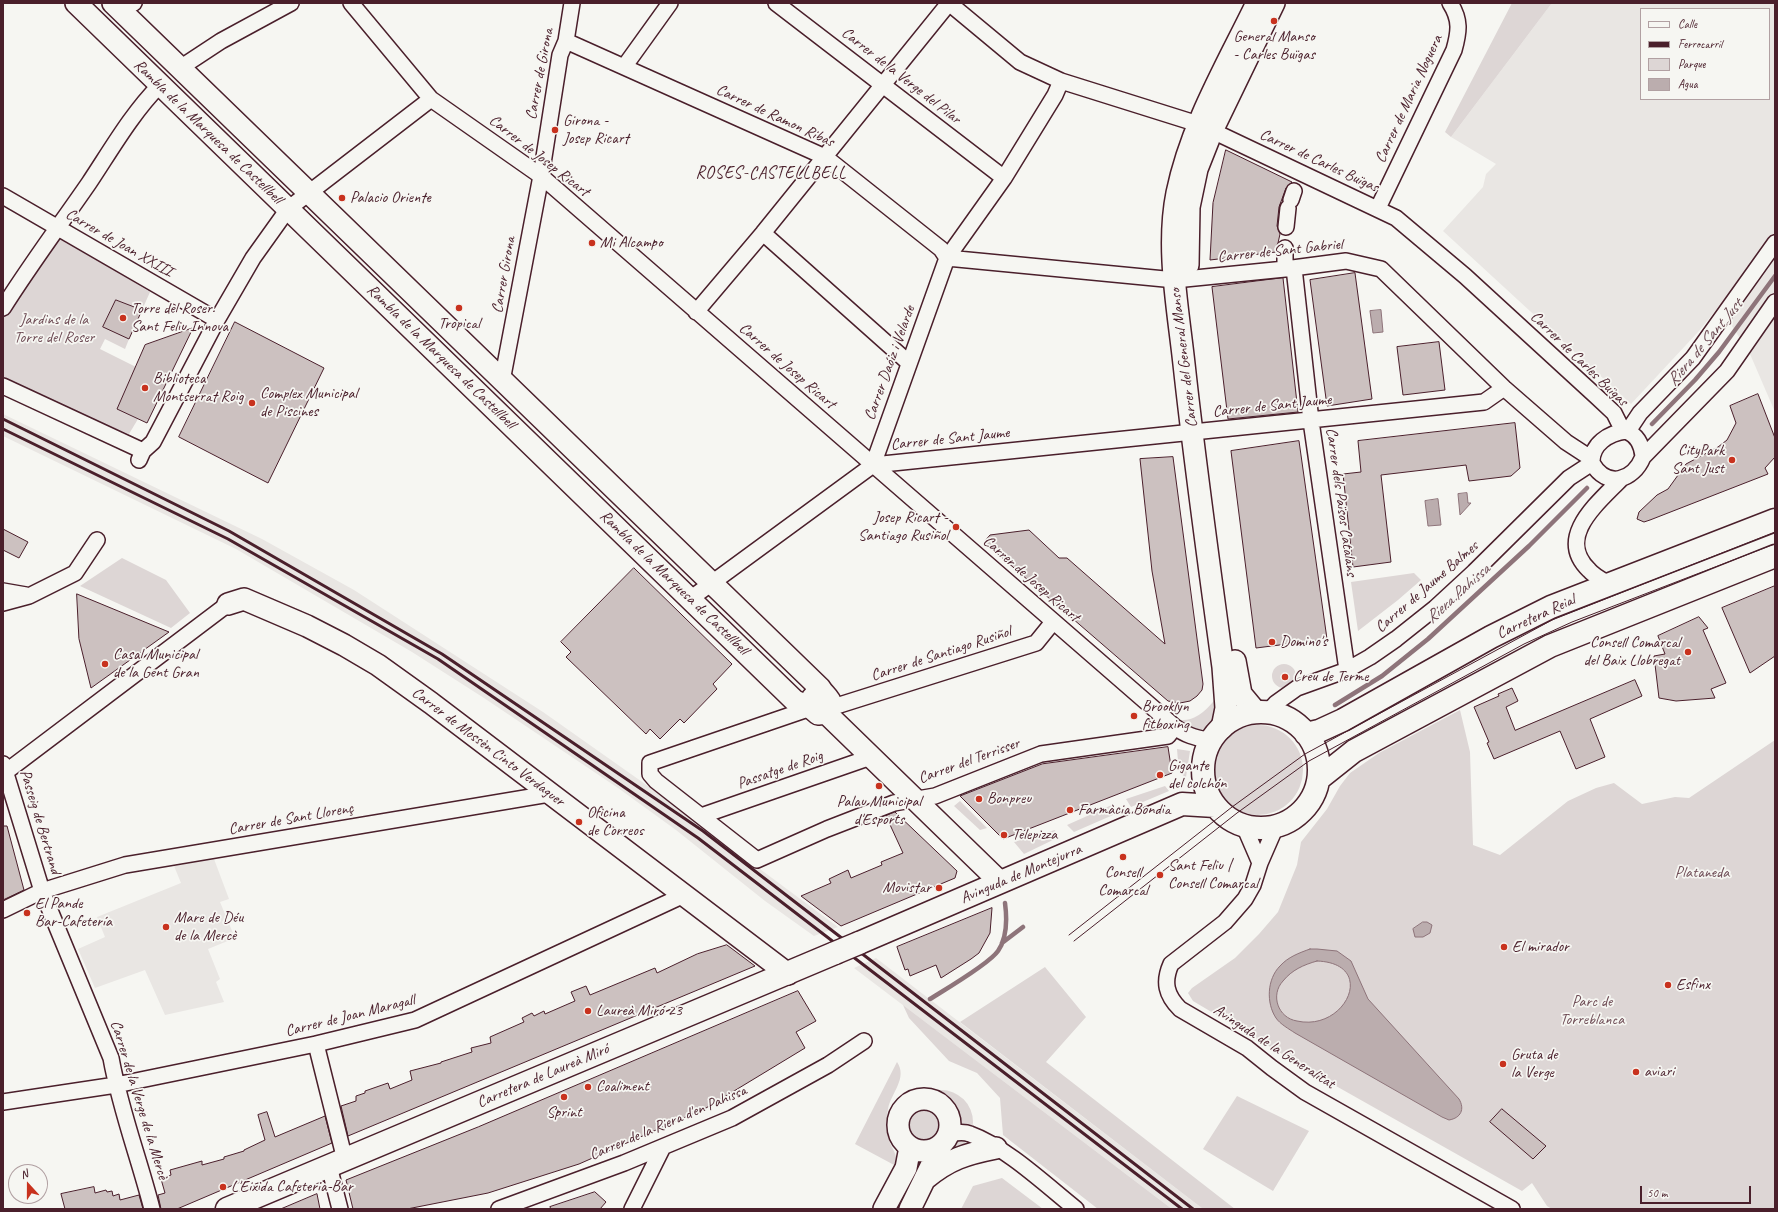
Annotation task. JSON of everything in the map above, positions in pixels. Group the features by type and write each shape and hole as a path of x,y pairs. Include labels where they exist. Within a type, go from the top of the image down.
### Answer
{"main road":[{"name":"Carretera Reial","path":"1306,734 1319,731 1343,720 1522,621 1609,584 1775,520"},
{"name":"Carretera Reial","path":"1320,778 1354,752 1550,646 1775,556"},
{"path":"1262,712 1288,718 1299,726 1306,734 1318,754 1320,778 1314,795 1304,808 1291,818 1277,824 1262,827 1244,826 1234,822 1215,806 1208,794 1203,771 1206,754 1217,735 1230,722 1262,712"},
{"path":"1182,804 1203,771"},
{"name":"Avinguda de Montejurra","path":"859,943 1182,804 1215,806"},
{"name":"Carretera de Laureà Miró","path":"227,1209 338,1157 788,974 859,943"}],"street":[{"name":"Rambla de la Marquesa de Castellbell","path":"76,3 795,701 802,704 820,705 871,757 1000,882"},
{"path":"180,68 221,41 291,3"},
{"name":"Carrer de Josep Ricart","path":"351,3 431,98 541,176 1175,727 1187,735 1217,735"},
{"name":"Carrer de Girona","path":"541,176 560,55 566,41 572,3"},
{"path":"624,67 670,3"},
{"name":"Carrer de la Verge del Pilar","path":"776,3 1004,178"},
{"path":"696,312 763,233 949,3"},
{"name":"Carrer de Carles Buïgas","path":"949,3 1020,62 1061,82 1205,127 1294,191 1378,208 1396,218 1466,276 1614,413 1626,431"},
{"name":"Carrer del General Manso","path":"1205,127 1257,3"},
{"name":"Carrer del General Manso","path":"1217,735 1226,708 1199,432 1182,279 1173,232 1177,193 1187,156 1205,127 1274,3"},
{"name":"Carrer de Maria Noguera","path":"1378,208 1454,50 1459,31 1455,11 1450,3"},
{"name":"Rambla de la Marquesa de Castellbell","path":"122,5 180,68 820,688 820,705"},
{"name":"Carrer de Ramon Ribas","path":"566,41 825,157 941,250 946,258"},
{"name":"Carrer Daóiz i Velarde","path":"872,465 946,258 1004,178 1055,95 1061,82"},
{"path":"3,308 42,247 58,228 142,106 160,85"},
{"path":"3,386 141,456 153,442 217,320 252,258 288,209 431,98"},
{"name":"Carrer Girona","path":"502,381 541,176"},
{"name":"Carrer dels Països Catalans","path":"1294,191 1285,238 1347,670"},
{"name":"Carrer de Joan XXIII","path":"3,196 217,320"},
{"path":"763,233 909,363"},
{"path":"1621,479 1614,479 1601,474 1592,461 1598,445 1609,435 1626,431 1640,413 1692,358 1775,243"},
{"name":"Carrer de Sant Gabriel","path":"946,258 1182,279 1289,269 1346,260 1381,269 1504,388 1566,442 1592,461"},
{"path":"1609,584 1588,570 1579,556 1575,541 1579,527 1589,513 1621,479 1632,473 1643,457 1727,371 1775,302"},
{"name":"Carrer de Sant Jaume","path":"872,465 1484,402 1504,388"},
{"path":"1626,431 1639,442 1643,457"},
{"name":"Carrer del General Manso","path":"1199,432 1239,688 1247,703 1262,712"},
{"name":"Carrer de Jaume Balmes","path":"1262,712 1297,688 1347,670 1370,657 1435,608 1474,572 1569,478 1592,461"},
{"path":"690,599 872,465"},
{"path":"3,603 29,596 75,573 97,540"},
{"path":"3,591 29,596"},
{"name":"Carrer de Mossèn Cinto Verdaguer","path":"228,604 244,599 307,626 371,661 431,703 788,974"},
{"path":"4,770 228,604"},
{"name":"Carrer de Santiago Rusiñol","path":"701,816 656,782 650,774 650,763 820,705 1036,643 1053,622"},
{"name":"Carrer del Terrisser","path":"701,816 757,860 827,829 894,803 935,796 1042,754 1168,736 1175,727"},
{"name":"Passatge de Roig","path":"701,816 871,757"},
{"name":"Passeig de Bertrand","path":"4,770 42,891"},
{"name":"Carrer de Sant Llorenç","path":"3,910 42,891 125,865 549,794"},
{"name":"Avinguda de la Generalitat","path":"1277,824 1260,863 1253,885 1234,914 1171,964 1167,974 1166,983 1167,991 1173,1001 1185,1012 1247,1048 1306,1092 1512,1209"},
{"path":"1244,826 1260,863"},
{"name":"Carrer de la Verge de la Mercè","path":"42,891 102,1033 111,1058 116,1085 139,1158 152,1209"},
{"name":"Carrer de Joan Maragall","path":"3,1102 116,1085 316,1044 415,1020 684,895"},
{"name":"Carrer de la Riera d'en Pahissa","path":"499,1209 663,1147 732,1118 828,1065 864,1041"},
{"path":"316,1044 338,1157 340,1209"},
{"path":"910,1209 944,1140 950,1126 949,1117 939,1103 922,1099 914,1101 902,1111 898,1126 903,1140 910,1147 922,1151 928,1151 944,1140 959,1132 969,1133 996,1148 1076,1209"},
{"path":"632,1209 663,1147"},
{"path":"884,1209 906,1168 910,1147"},
{"path":"925,1179 938,1167 952,1160 967,1154 996,1148"}],"shaded area":[{"path":"1552,3 1775,3 1775,412 1750,354 1719,306 1699,331 1631,404 1443,231 1483,187 1486,174 1496,164 1451,137"},
{"path":"3,414 262,539 354,590 543,712 655,791 838,927 814,936 765,901 676,830 618,788 484,698 412,652 236,549 3,436"},
{"name":"Mare de Déu de la Mercè","path":"214,859 229,899 220,902 235,938 208,949 220,979 216,982 224,1002 165,1015 145,970 95,988 78,949 105,937 97,917 181,883 174,866"},
{"path":"876,958 1203,1209 1172,1209 854,968"}],"green space":[{"path":"1512,3 1552,3 1451,137 1445,132"},
{"name":"Jardins de la Torre del Roser","path":"62,239 150,292 142,310 116,300 129,339 125,349 105,339 100,349 136,367 118,409 138,419 129,434 39,398 3,380 3,313 51,244"},
{"path":"122,558 166,580 190,613 171,628 80,586"},
{"path":"1414,573 1421,580 1358,631 1351,582"},
{"path":"1284,664 1292,668 1296,676 1292,684 1284,688 1276,684 1272,676 1276,668"},
{"path":"1216,698 1218,698 1214,716 1209,725 1205,728 1192,731 1177,720 1189,719 1200,715"},
{"name":"Parc de Torreblanca","path":"1460,710 1470,752 1473,845 1500,855 1568,801 1596,788 1614,783 1642,804 1675,797 1689,798 1775,740 1775,1209 1552,1209 1547,1206 1532,1183 1522,1191 1336,1086 1193,1001 1188,993 1192,988 1235,958 1278,912 1297,865 1301,842 1327,809 1340,786 1350,773 1379,753"},
{"path":"1258,725 1275,728 1290,738 1300,753 1303,770 1300,787 1290,802 1275,812 1258,815 1241,812 1226,802 1216,787 1213,770 1216,753 1226,738 1241,728"},
{"path":"1177,749 1190,751 1186,777 1179,773"},
{"path":"1165,786 1169,791 1131,807 1126,799"},
{"path":"960,801 987,828 980,830 954,806"},
{"path":"1114,804 1113,815 1074,832 1067,825"},
{"path":"1055,830 1057,838 1024,854 1014,842"},
{"path":"1045,967 1086,1017 1046,1062 1235,1209 1203,1209 960,1022"},
{"path":"903,1005 1172,1209 1098,1209 1003,1135 1000,1098 977,1073 949,1061 909,1018"},
{"path":"897,1062 901,1074 900,1080 888,1109 887,1122 890,1143 896,1157 896,1166 855,1144"},
{"path":"935,1090 947,1090 964,1099 971,1110 973,1122 971,1134 964,1145 947,1154 935,1154 923,1149 914,1140 909,1128 909,1116 914,1104 923,1095"},
{"path":"1237,1096 1309,1131 1273,1191 1203,1149"},
{"path":"1002,1178 1043,1209 961,1209 973,1186"}],"water":[{"path":"1381,310 1383,332 1373,333 1370,311"},
{"path":"1467,493 1468,503 1471,503 1460,515 1458,494"},
{"path":"1438,499 1441,525 1428,526 1425,501"},
{"path":"1423,922 1427,922 1432,925 1430,933 1423,937 1415,937 1413,929"},
{"path":"1310,949 1337,951 1351,961 1368,999 1459,1099 1462,1110 1459,1115 1449,1120 1442,1117 1295,1033 1276,1018 1269,998 1272,978 1280,966 1287,960","holes":["1317,961 1336,965 1346,973 1350,984 1348,996 1341,1007 1329,1017 1314,1022 1290,1019 1281,1011 1278,1005 1277,993 1286,977 1298,968"]}],"building":[{"path":"1226,150 1292,182 1286,188 1279,207 1277,226 1280,234 1276,252 1210,260 1213,203"},
{"path":"1355,273 1372,399 1327,406 1310,280"},
{"path":"1283,278 1298,412 1228,419 1212,287"},
{"name":"Torre del Roser. Sant Feliu Innova","path":"116,300 142,310 129,339 103,327"},
{"name":"Complex Municipal de Piscines","path":"235,322 324,368 268,483 179,437"},
{"name":"Biblioteca Montserrat Roig","path":"193,328 147,423 117,409 145,345"},
{"path":"1439,342 1445,390 1403,395 1397,347"},
{"name":"CityPark Sant Just","path":"1758,394 1775,438 1775,457 1765,468 1768,474 1650,520 1644,522 1637,519 1639,512 1657,495 1668,489 1686,464 1718,447 1727,440 1736,423 1730,406"},
{"path":"1515,423 1520,468 1511,476 1469,481 1466,465 1381,475 1391,562 1353,567 1343,474 1361,472 1358,441"},
{"path":"1299,441 1327,639 1256,648 1231,451"},
{"path":"1173,457 1203,684 1202,690 1197,696 1190,701 1180,703 1168,701 984,542 990,535 1029,530 1059,558 1067,558 1165,644 1152,571 1140,459"},
{"path":"3,529 28,542 19,558 3,550"},
{"path":"634,568 732,664 713,684 717,689 684,723 680,719 660,739 650,729 646,734 566,657 571,652 561,642"},
{"path":"1775,586 1775,656 1750,673 1722,608"},
{"name":"Casal Municipal de la Gent Gran","path":"77,594 169,632 91,688 79,639"},
{"path":"1699,617 1708,628 1703,630 1726,683 1711,689 1715,698 1676,701 1659,698 1654,656 1665,654 1658,636"},
{"path":"1635,680 1642,696 1590,719 1605,757 1576,769 1560,731 1494,759 1487,743 1489,742 1474,707 1499,696 1498,694 1512,688 1518,701 1506,707 1515,730"},
{"path":"1168,747 1172,773 1003,839 960,796 1042,764"},
{"path":"895,812 957,871 955,878 841,926 801,896 831,883 829,879 848,870 851,878 882,865 881,862 903,853 886,816"},
{"path":"3,826 7,826 24,890 3,900"},
{"path":"992,908 990,933 979,953 971,959 941,978 936,965 910,976 908,969 905,970 897,947"},
{"path":"727,945 755,966 348,1136 341,1106 356,1101 356,1096 365,1093 365,1091 388,1083 390,1089 412,1080 410,1071 441,1063 472,1052 471,1048 491,1043 490,1037 524,1022 522,1018 532,1013 534,1016 544,1011 545,1014 575,1001 571,992 586,986 590,995 655,968 657,973 697,954"},
{"path":"798,991 816,1021 796,1032 805,1048 706,1108 579,1164 488,1193 407,1209 353,1209 346,1180 478,1127"},
{"path":"1502,1109 1546,1146 1533,1159 1490,1122"},
{"path":"267,1112 275,1137 325,1116 332,1143 177,1209 161,1209 158,1195 165,1193 161,1179 171,1175 170,1170 202,1161 202,1165 224,1159 224,1157 244,1151 265,1140 258,1115"},
{"path":"94,1187 95,1193 106,1190 107,1192 112,1191 113,1196 119,1194 120,1200 139,1195 143,1209 65,1209 61,1194"},
{"path":"595,1192 606,1202 600,1209 551,1209 550,1207"},
{"path":"317,1194 320,1209 281,1209"}],"waterway":[{"name":"Riera de Sant Just","path":"1652,424 1695,380 1719,352 1775,276"},
{"name":"Riera Pahissa","path":"1335,705 1382,676 1428,639 1529,546 1587,488"},
{"name":"Riera Pahissa","path":"930,999 986,963 998,951 1006,928 1005,903"},
{"name":"Riera Pahissa","path":"1002,943 1023,927"}],"tram line":[{"path":"1069,935 1232,807 1305,754 1552,620 1775,532"},
{"path":"1074,941 1237,813 1309,761 1524,644 1572,622 1775,544"}],"railway":[{"path":"3,419 229,531 442,654 703,831 1193,1209"},
{"path":"3,429 228,539 438,659 698,838 1182,1209"}],"place":[{"name":"General Manso - Carles Buïgas","path":"1274,21"},
{"name":"Girona - Josep Ricart","path":"555,130"},
{"name":"Palacio Oriente","path":"342,198"},
{"name":"Mi Alcampo","path":"592,243"},
{"name":"Tropical","path":"459,308"},
{"name":"Torre del Roser. Sant Feliu Innova","path":"123,318"},
{"name":"Biblioteca Montserrat Roig","path":"145,388"},
{"name":"Complex Municipal de Piscines","path":"252,403"},
{"name":"CityPark Sant Just","path":"1732,460"},
{"name":"Josep Ricart - Santiago Rusiñol","path":"956,527"},
{"name":"Domino's","path":"1272,642"},
{"name":"Consell Comarcal del Baix Llobregat","path":"1688,652"},
{"name":"Casal Municipal de la Gent Gran","path":"105,664"},
{"name":"Creu de Terme","path":"1285,677"},
{"name":"Brooklyn fitboxing","path":"1134,716"},
{"name":"Gigante del colchón","path":"1160,775"},
{"name":"Palau Municipal d'Esports","path":"879,786"},
{"name":"Bonpreu","path":"979,799"},
{"name":"Farmàcia Bondia","path":"1070,810"},
{"name":"Oficina de Correos","path":"579,822"},
{"name":"Telepizza","path":"1004,835"},
{"name":"Consell Comarcal","path":"1123,857"},
{"name":"Sant Feliu | Consell Comarcal","path":"1160,875"},
{"name":"Movistar","path":"939,888"},
{"name":"El Pande Bar-Cafetería","path":"27,913"},
{"name":"Mare de Déu de la Mercè","path":"166,927"},
{"name":"El mirador","path":"1504,947"},
{"name":"Esfinx","path":"1668,985"},
{"name":"Laureà Miró 23","path":"588,1011"},
{"name":"Gruta de la Verge","path":"1503,1064"},
{"name":"aviari","path":"1636,1072"},
{"name":"Coaliment","path":"588,1087"},
{"name":"Sprint","path":"564,1097"},
{"name":"L'Eixida Cafeteria-Bar","path":"223,1187"}],"district":[{"name":"ROSES-CASTELLBELL","path":"771,174"}],"park label":[{"name":"Plataneda","path":"1702,873"}]}
